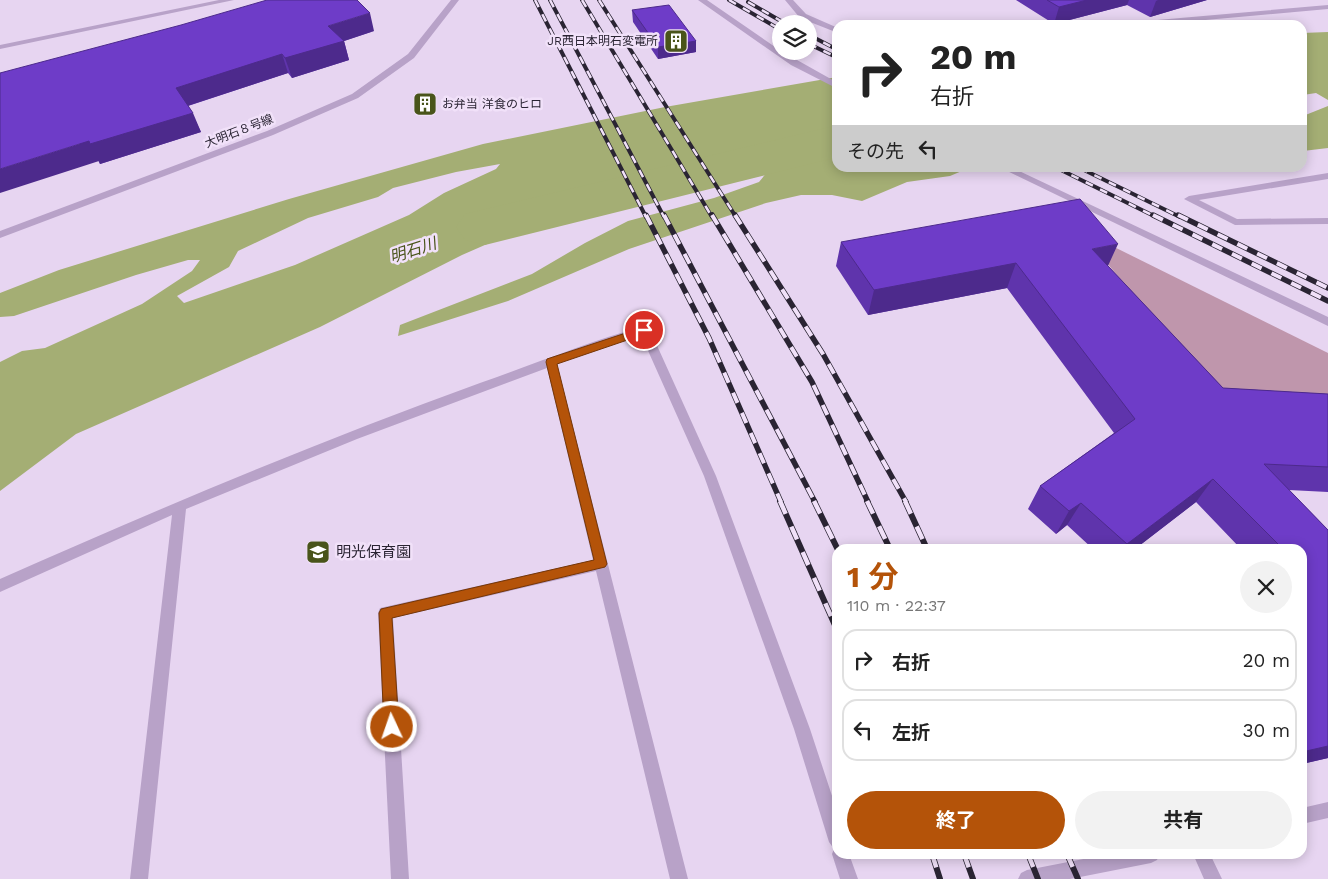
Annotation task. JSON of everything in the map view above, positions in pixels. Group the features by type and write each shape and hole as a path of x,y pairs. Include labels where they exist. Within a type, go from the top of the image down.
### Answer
{"street":[{"path":"0,46 230,0"},
{"name":"大明石８号線","path":"0,235 270,133 355,96 411,56 455,0"},
{"path":"702,0 794,63 832,84"},
{"path":"789,0 803,16 832,28"},
{"path":"1180,20 1328,7"},
{"path":"1015,172 1092,207 1328,322"},
{"path":"1328,176 1189,199 1235,222 1328,221"},
{"path":"0,586 180,506 370,429 551,362 644,330 710,476 802,729 832,823"},
{"path":"551,362 679,879"},
{"path":"139,879 180,506"},
{"path":"400,879 385,613 601,564"},
{"path":"1307,815 1328,810"},
{"path":"843,859 849,879"},
{"path":"1027,879 1125,859"},
{"path":"1204,859 1214,879"}],"shaded area":[{"path":"1092,236 1328,353 1328,410 1224,404 1091,244"}],"water":[{"path":"1328,32 1328,100 1316,93 1307,94 1307,33"},
{"path":"832,78 832,172 960,172 950,176 907,182 862,201 832,195 801,195 766,203 629,249 508,301 398,336 400,325 532,274 585,243 628,221 714,198 759,182 768,171 727,169 593,198 462,255 320,327 76,434 0,491 0,362 22,351 45,348 142,304 192,271 200,260 188,260 136,275 14,316 0,317 0,293 59,270 289,199 483,144 665,107","holes":["500,164 496,169 444,193 409,215 295,265 184,303 177,296 229,267 238,251 308,218 378,197 393,188 456,172"]},
{"path":"1328,106 1328,148 1307,151 1307,114"}],"building":[{"path":"267,0 357,0 370,13 328,26 344,41 285,58 282,54 176,88 193,113 90,144 89,141 0,169 0,73"},
{"path":"1047,0 1087,0 1059,7"},
{"path":"669,5 696,41 658,47 632,10"},
{"path":"1080,199 1118,244 1092,249 1223,388 1328,394 1328,467 1264,464 1328,530 1328,746 1307,751 1307,544 1278,544 1213,479 1127,544 1081,503 1069,511 1040,486 1135,419 1016,263 874,290 841,242"}],"waterway":[{"name":"明石川","path":"485,227 832,142"}],"railway":[{"path":"535,0 646,217"},
{"path":"550,0 664,217"},
{"path":"582,0 712,217"},
{"path":"599,0 736,217"},
{"path":"729,0 772,25"},
{"path":"748,2 772,16"},
{"path":"817,39 832,47"},
{"path":"817,48 832,55"},
{"path":"1065,172 1156,217"},
{"path":"1088,172 1180,217"},
{"path":"646,215 709,338 781,502"},
{"path":"664,215 815,502"},
{"path":"712,215 812,382 868,502"},
{"path":"735,215 823,354 906,502"},
{"path":"1153,215 1328,301"},
{"path":"1178,215 1328,288"},
{"path":"780,501 832,618"},
{"path":"814,501 835,544"},
{"path":"867,501 888,544"},
{"path":"905,501 925,544"},
{"path":"934,859 940,879"},
{"path":"966,859 973,879"},
{"path":"1030,859 1038,879"},
{"path":"1069,859 1078,879"}],"place":[{"name":"JR西日本明石変電所","path":"676,41"},
{"name":"お弁当 洋食のヒロ","path":"425,104"},
{"name":"明光保育園","path":"318,552"}],"route":[{"path":"392,727 385,613 601,564 551,362 644,330"}]}
